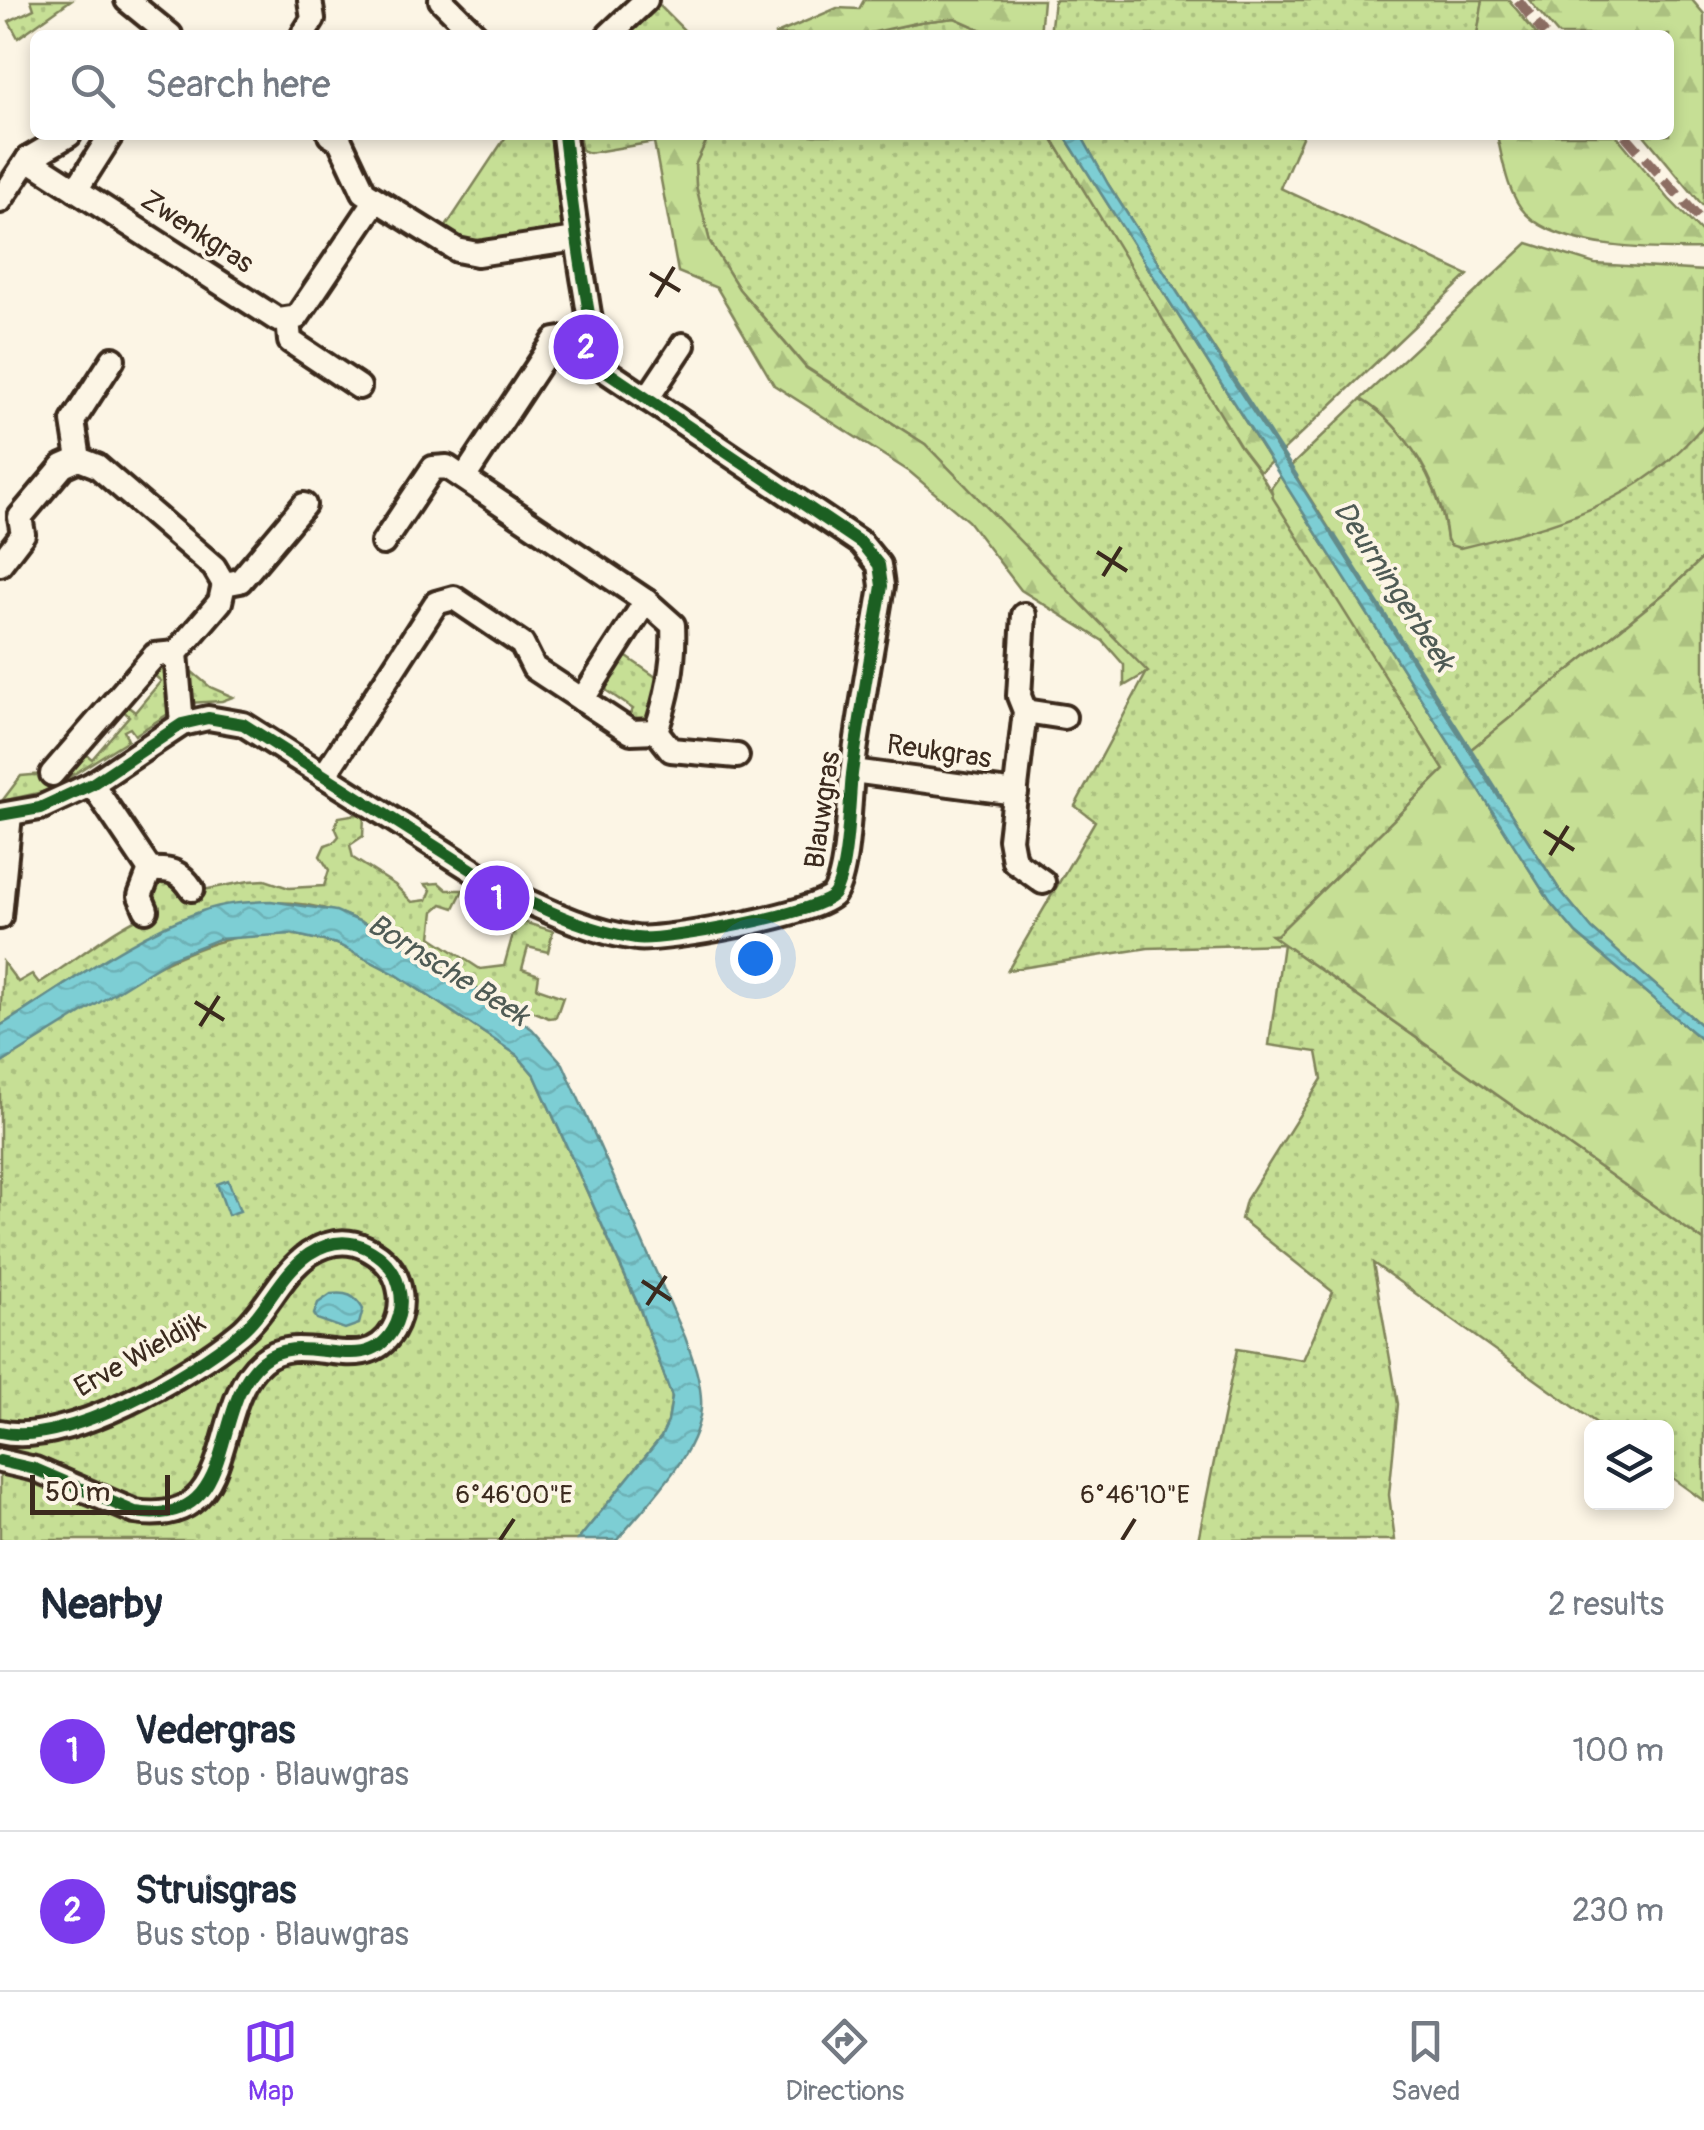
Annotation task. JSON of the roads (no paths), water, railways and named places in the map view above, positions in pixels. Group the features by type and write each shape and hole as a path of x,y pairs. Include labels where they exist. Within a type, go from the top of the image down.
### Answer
{"street":[{"path":"127,0 164,30"},
{"path":"306,30 313,20 310,0"},
{"path":"442,0 471,30"},
{"path":"614,30 646,0"},
{"path":"0,201 28,159 60,140"},
{"path":"76,190 108,140"},
{"path":"338,140 364,192 466,254 576,239"},
{"name":"Blauwgras","path":"182,724 208,718 243,724 507,892 580,923 640,939 802,912 827,902 836,892 882,586 879,566 861,544 606,372 596,355 592,334 565,140"},
{"name":"Zwenkgras","path":"28,159 278,320 288,319"},
{"path":"359,387 290,341 288,319 298,318 376,200"},
{"path":"464,478 555,340 592,334"},
{"path":"647,399 683,345"},
{"path":"79,460 74,421 114,359"},
{"path":"20,518 63,466 79,460 97,466 214,567 224,584 220,602 176,653 155,655 52,774"},
{"path":"383,543 433,468 448,467 646,600 673,625 674,652 656,731"},
{"path":"0,504 20,518 23,534 0,564"},
{"path":"224,584 240,581 304,505"},
{"path":"324,776 438,602 454,598 522,644 534,668 582,700 631,732 656,731"},
{"path":"582,700 646,600"},
{"name":"Reukgras","path":"1024,615 1019,696 1025,710 1010,840 1014,861 1043,882"},
{"path":"0,916 5,815 40,808 92,784 182,724 176,653"},
{"path":"1025,710 1064,717"},
{"path":"656,731 672,750 737,756"},
{"name":"Reukgras","path":"853,770 1016,793"},
{"path":"92,784 150,870"},
{"path":"150,870 168,869 182,874 192,889"},
{"path":"146,910 140,896 150,870"},
{"name":"Erve Wieldijk","path":"339,1242 365,1247 390,1266 397,1277 401,1309 389,1337 376,1348 362,1354 342,1354 297,1347 263,1360 241,1390 216,1468 205,1489 182,1508 153,1515 136,1512 35,1469 2,1460 3,1433 60,1428 98,1416 179,1374 242,1332 292,1270 325,1245 339,1242"},
{"name":"Erve Wieldijk","path":"242,1332 263,1360"}],"water":[{"path":"1067,140 1084,140 1108,184 1559,889 1592,929 1704,1028 1704,1042 1576,933 1550,902"},
{"path":"271,901 336,911 375,928 473,986 532,1029 563,1064 685,1337 701,1399 700,1418 684,1456 617,1540 578,1540 661,1437 672,1397 640,1309 535,1076 517,1055 397,975 337,944 292,934 219,939 171,958 0,1064 0,1026 98,963 149,934 202,911"},
{"path":"228,1180 240,1211 228,1215 217,1184"},
{"path":"331,1294 346,1294 357,1300 363,1309 359,1324 345,1329 317,1319 314,1314 318,1303"}],"waterway":[{"name":"Deurningerbeek","path":"1226,368 1296,476"},
{"name":"Deurningerbeek","path":"1334,536 1500,797"}],"place":[{"name":"Struisgras","path":"586,347"},
{"name":"Vedergras","path":"497,898"}],"water label":[{"name":"Bornsche Beek","path":"448,970"}]}
